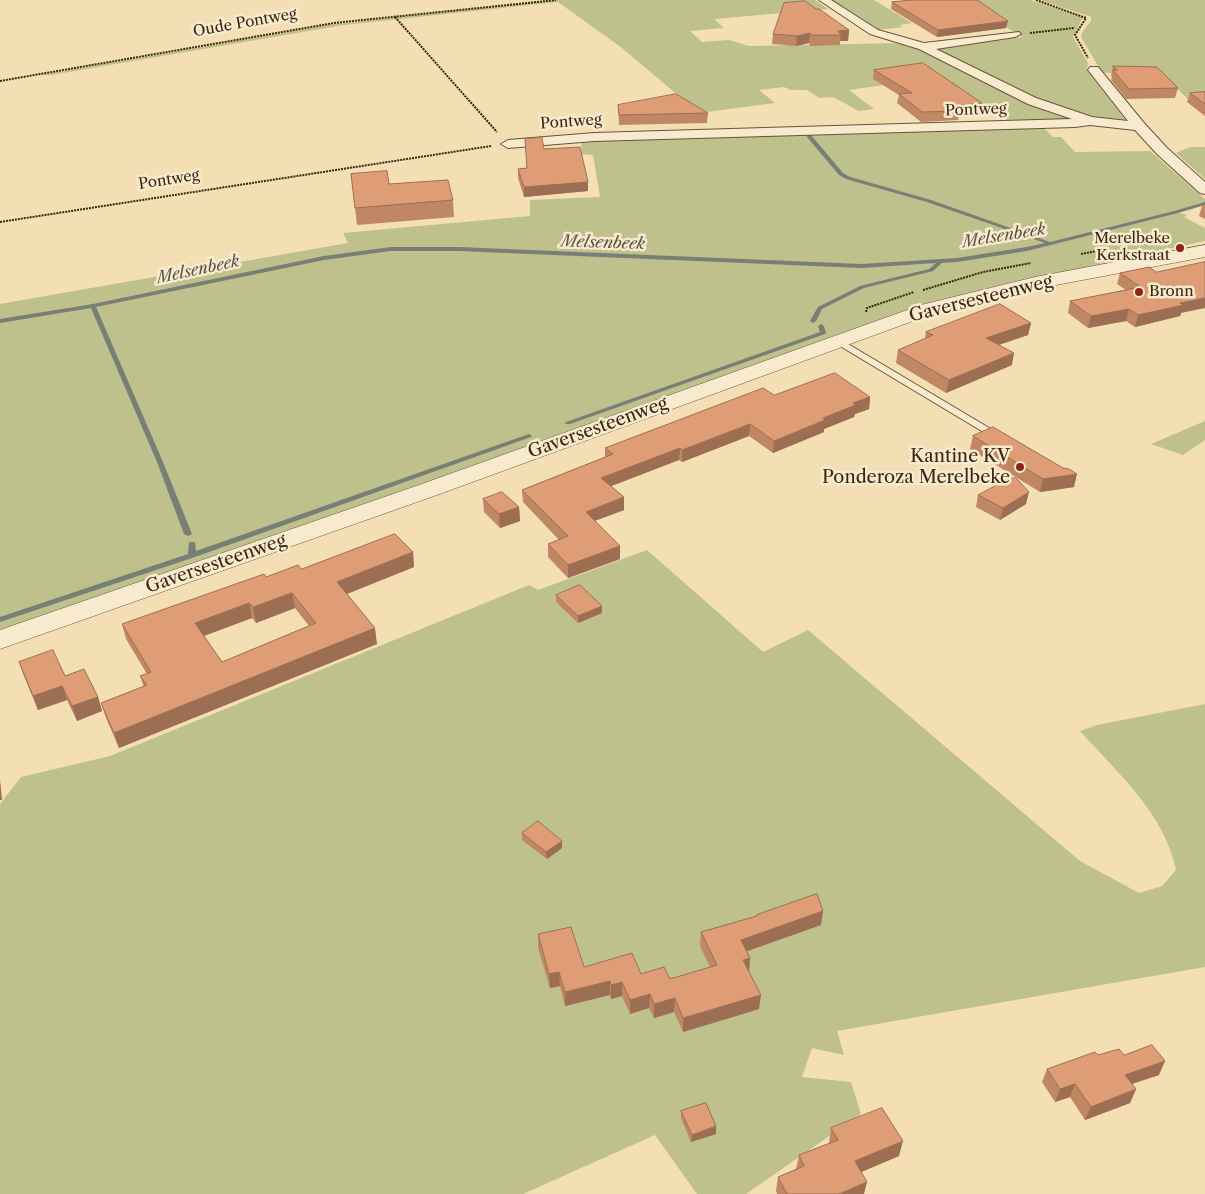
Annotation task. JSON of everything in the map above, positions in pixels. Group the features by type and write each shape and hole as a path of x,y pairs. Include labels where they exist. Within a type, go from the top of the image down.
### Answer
{"street":[{"path":"824,0 864,27 883,36 923,47 1015,34"},
{"name":"Pontweg","path":"923,47 1032,101 1090,121 1139,126"},
{"path":"1094,70 1139,126 1162,151 1205,190"},
{"name":"Pontweg","path":"508,144 594,136 1068,124 1090,121"},
{"name":"Gaversesteenweg","path":"0,640 428,490 928,309 1035,283 1205,251"}],"lane":[{"path":"838,342 1006,442"}],"path":[{"name":"Oude Pontweg","path":"0,80 325,25 556,0"},
{"path":"1036,0 1086,18 1075,35 1094,70"},
{"path":"395,16 508,144"},
{"path":"1015,34 1074,28"},
{"name":"Pontweg","path":"0,222 508,144"}],"green space":[{"path":"554,0 815,0 828,9 714,19 724,28 690,31 702,42 729,40 749,46 901,43 918,48 1031,104 1073,119 1014,124 934,78 849,90 874,109 859,111 833,97 819,98 807,90 790,90 784,87 759,90 775,103 699,113 622,48 558,2 344,25 51,75 41,75 327,25"},
{"path":"829,0 874,0 912,23 900,25 903,27 877,30"},
{"path":"919,0 1030,0 1083,17 1073,37 1088,63 1087,69 1130,120 1128,122 1100,121 1048,105 933,48 1023,37 979,12"},
{"path":"1040,0 1205,0 1205,100 1189,100 1158,70 1139,73 1102,73 1081,37 1091,21 1091,17"},
{"path":"1044,128 1053,137 1061,137 1075,152 1150,151 1205,199 1205,203 1177,212 1187,215 1184,217 1205,228 1205,241 988,288 925,305 433,483 0,634 0,304 348,243 343,233 530,216 530,200 600,197 593,155 581,154 582,141"},
{"path":"1190,147 1205,147 1205,179 1176,153"},
{"path":"1205,421 1205,440 1183,455 1151,444"},
{"path":"647,550 763,652 808,630 1080,861 1139,893 1162,886 1176,870 1170,850 1162,830 1151,812 1124,778 1080,731 1097,725 1205,704 1205,967 837,1031 844,1055 812,1048 802,1077 851,1082 861,1114 746,1194 697,1194 655,1135 523,1194 0,1194 0,804 21,777 110,756 529,585 538,590"}],"building":[{"path":"913,0 977,0 1008,21 938,30 892,2"},
{"path":"805,1 849,30 838,31 841,35 811,35 810,33 797,36 773,34 784,3"},
{"path":"923,63 982,103 955,106 960,111 922,112 899,94 912,93 874,70"},
{"path":"1113,66 1157,67 1178,88 1129,89 1113,70 1117,70"},
{"path":"1205,92 1205,104 1190,93"},
{"path":"676,94 708,113 619,115 618,105"},
{"path":"542,138 544,149 580,147 588,182 524,187 518,169 527,168 525,139"},
{"path":"387,171 389,184 448,180 453,200 355,208 351,174"},
{"path":"1205,262 1205,298 1180,303 1184,305 1138,315 1129,309 1091,316 1070,301 1141,287 1120,273 1149,267 1156,272"},
{"path":"1000,304 1031,323 986,338 1014,353 949,380 898,350 933,335 926,332"},
{"path":"835,373 870,397 853,403 856,405 823,418 825,420 774,441 750,424 601,478 624,497 586,512 620,546 568,565 548,544 568,536 522,490 613,454 605,448 763,388 774,395"},
{"path":"993,427 1063,468 1077,474 1043,479 973,436"},
{"path":"1016,478 1029,492 1003,508 978,495 1008,479"},
{"path":"502,492 519,507 499,514 483,499"},
{"path":"395,534 413,552 337,582 375,628 114,733 101,703 147,685 140,676 151,672 122,624 264,574 266,577 298,565 301,569","holes":["292,593 316,623 222,662 195,623 249,603 253,607"]},
{"path":"580,585 602,606 578,616 556,595"},
{"path":"53,650 65,676 84,669 98,697 72,706 62,686 33,696 19,662"},
{"path":"538,821 562,841 546,852 522,833"},
{"path":"817,894 823,911 741,940 750,958 743,960 761,995 683,1018 675,998 654,1004 650,994 630,1000 622,982 611,985 610,981 565,992 559,972 549,974 538,934 571,927 584,967 632,953 641,974 664,967 670,979 717,965 701,932 757,916"},
{"path":"1152,1045 1165,1061 1125,1075 1136,1089 1091,1107 1075,1084 1060,1089 1047,1069 1095,1052 1098,1055 1119,1049 1124,1055"},
{"path":"706,1103 716,1126 692,1135 681,1111"},
{"path":"882,1108 903,1141 855,1161 867,1182 839,1194 787,1194 778,1177 804,1166 799,1155 838,1140 831,1128"}],"waterway":[{"path":"809,136 841,174 848,178 929,201 1048,242"},
{"name":"Melsenbeek","path":"941,261 1027,249 1205,203"},
{"name":"Melsenbeek","path":"93,306 324,258 391,249 459,249 862,266 941,261"},
{"path":"813,321 820,308 862,287 931,270 941,261"},
{"name":"Melsenbeek","path":"0,321 93,306"},
{"path":"93,306 160,462 188,534"},
{"path":"568,423 823,333 821,326"},
{"path":"192,555 529,436"},
{"path":"192,544 192,555"},
{"path":"0,620 192,555"}],"place":[{"name":"Merelbeke Kerkstraat","path":"1180,248"},
{"name":"Bronn","path":"1139,292"},
{"name":"Kantine KV Ponderoza Merelbeke","path":"1020,467"}]}
